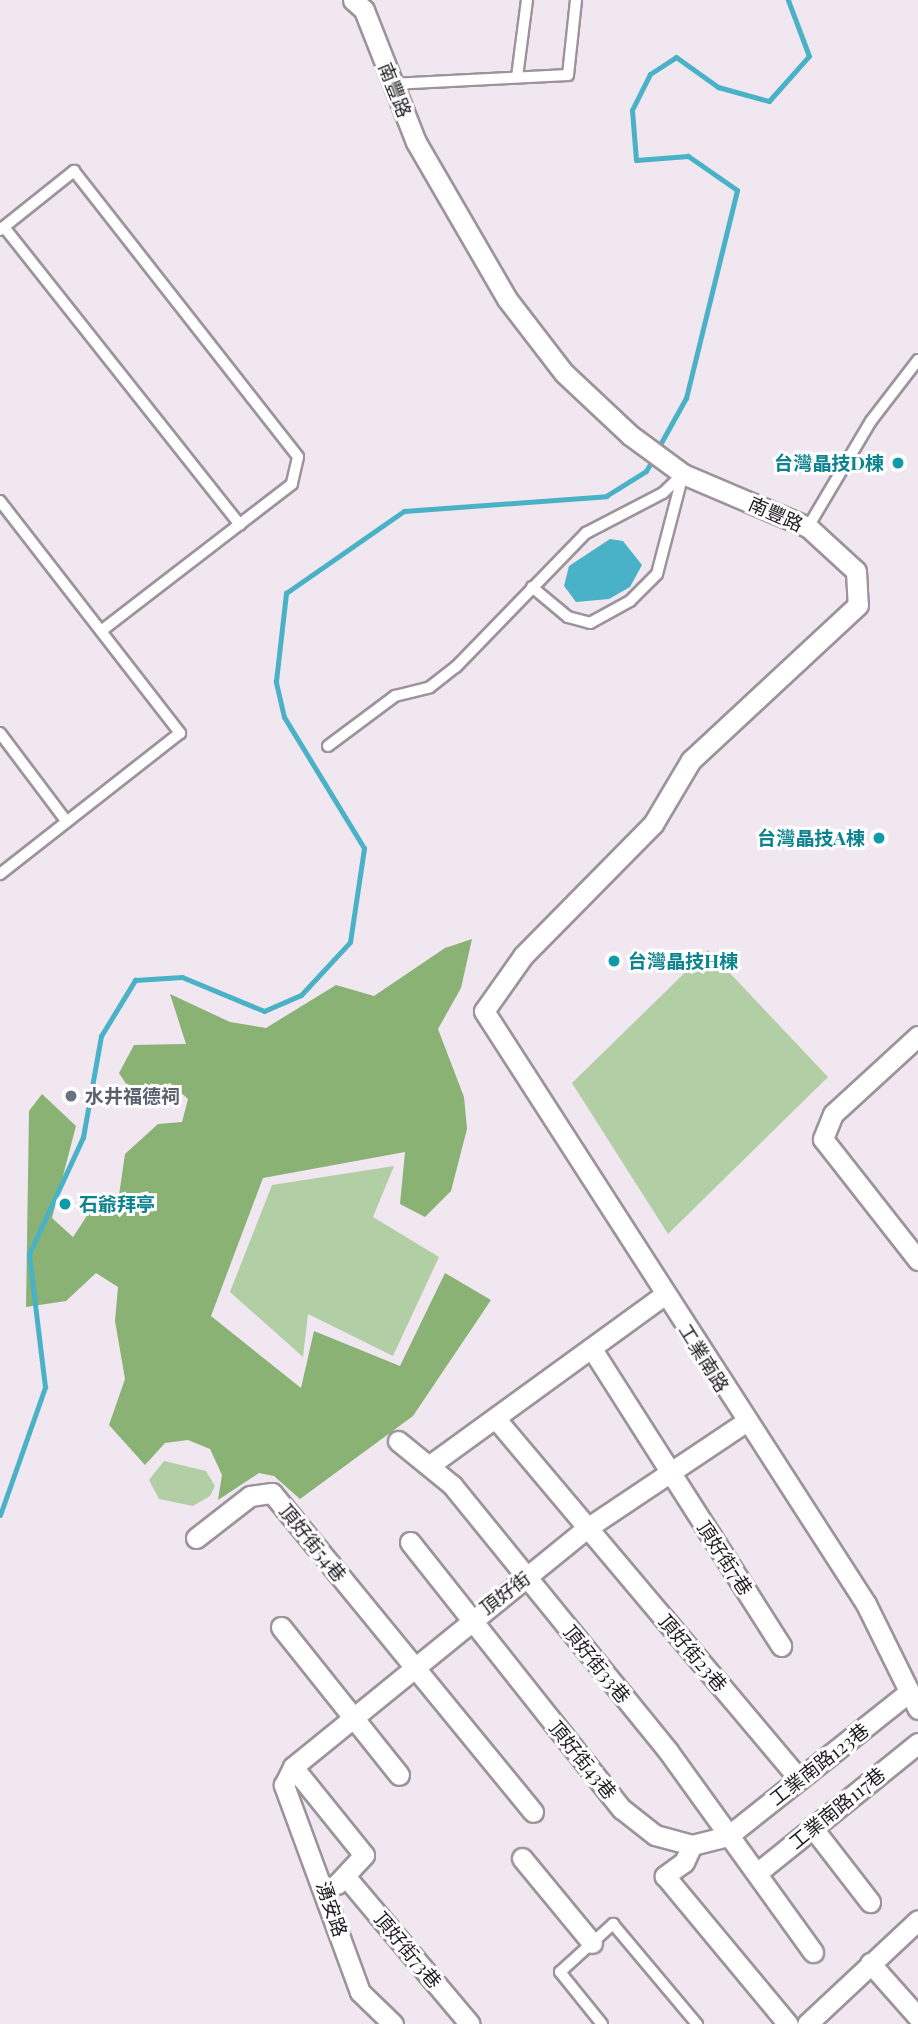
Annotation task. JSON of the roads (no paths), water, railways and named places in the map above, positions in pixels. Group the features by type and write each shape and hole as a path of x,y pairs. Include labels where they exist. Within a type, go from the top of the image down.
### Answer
{"street":[{"name":"南豐路","path":"353,0 364,10 416,142 508,299 564,373 630,435 683,474 808,527 856,571 858,605 691,760 653,824 523,956 484,1011"},
{"name":"工業南路","path":"484,1011 744,1423 866,1604 914,1701"},
{"path":"918,1036 833,1114 823,1139 918,1260"},
{"path":"430,1465 664,1294"},
{"name":"頂好街7巷","path":"592,1349 781,1646"},
{"name":"頂好街23巷","path":"496,1419 799,1779"},
{"name":"頂好街","path":"284,1785 293,1767 411,1665 587,1528 668,1470 744,1423"},
{"name":"頂好街33巷","path":"398,1441 430,1465 526,1577 668,1751 813,1952"},
{"name":"頂好街54巷","path":"196,1538 250,1496 272,1493 411,1665"},
{"name":"頂好街43巷","path":"410,1542 469,1620 622,1809 655,1835 692,1845 728,1836"},
{"path":"281,1627 353,1713 399,1774"},
{"path":"411,1665 533,1812"},
{"name":"工業南路123巷","path":"728,1836 799,1779 914,1701"},
{"name":"工業南路117巷","path":"757,1873 918,1742"},
{"path":"293,1767 364,1855 346,1877 327,1892"},
{"name":"湧安路","path":"284,1785 327,1892 360,1992 393,2024"},
{"path":"812,1827 870,1902"},
{"path":"692,1845 684,1862 665,1876 788,2024"},
{"path":"522,1858 592,1943"},
{"name":"頂好街73巷","path":"346,1877 470,2024"},
{"path":"807,2024 918,1920"},
{"path":"870,1963 918,2017"}],"lane":[{"path":"517,77 527,0"},
{"path":"391,84 568,75 576,0"},
{"path":"101,631 240,525 292,484 298,457 110,210 74,171 2,228 240,525"},
{"path":"808,527 871,421 918,360"},
{"path":"328,746 395,696 430,687 456,667 586,533 663,493 683,474"},
{"path":"532,587 568,617 590,623 630,601 657,574 683,474"},
{"path":"0,501 180,733 0,874"},
{"path":"0,733 68,822"},
{"path":"602,2024 560,1972 613,1924 697,2024"}],"water":[{"path":"610,539 623,541 642,565 630,587 609,599 576,602 564,586 569,566"}],"waterway":[{"path":"657,450 686,398 737,190 688,156 636,160 632,110 650,74 676,57 718,87 769,101 809,56 788,0"},
{"path":"0,1515 45,1387 29,1254 83,1137 101,1036 135,980 182,977 264,1011 301,995 350,942 364,848 284,717 276,681 286,593 404,511 606,496 646,471 653,459"}],"place":[{"name":"台灣晶技D棟","path":"898,463"},
{"name":"台灣晶技A棟","path":"879,838"},
{"name":"台灣晶技H棟","path":"614,961"},
{"name":"水井福德祠","path":"71,1096"},
{"name":"石爺拜亭","path":"65,1204"}]}
